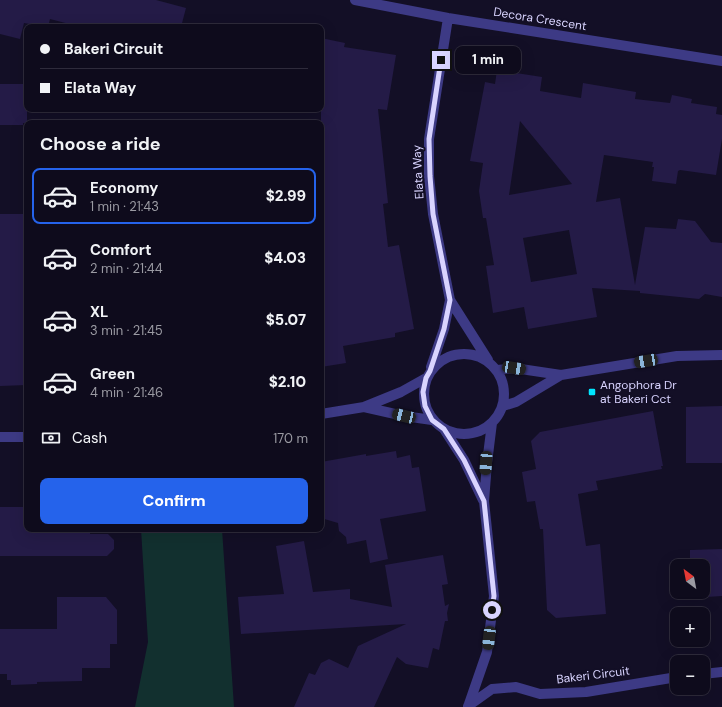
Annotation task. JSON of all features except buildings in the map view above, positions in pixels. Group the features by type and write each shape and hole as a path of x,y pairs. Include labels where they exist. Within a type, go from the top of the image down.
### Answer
{"street":[{"name":"Decora Crescent","path":"355,0 448,18 722,61"},
{"name":"Elata Way","path":"448,18 429,139 433,214 450,300 488,360"},
{"name":"Elata Way","path":"428,374 444,329 450,300"},
{"path":"324,414 364,407 401,392 428,374 440,361 454,354 469,353 488,360 498,370 504,388 503,406 492,423 481,431 470,434 456,433 444,429 432,420 425,406 423,392 428,374"},
{"path":"498,370 514,368 561,375 677,356 722,355"},
{"path":"503,406 516,402 561,375"},
{"path":"364,407 404,416 432,420"},
{"name":"Bakeri Circuit","path":"468,705 488,652 494,596 484,501 486,463 492,423"},
{"name":"Bakeri Circuit","path":"444,429 464,460 484,501"},
{"path":"0,437 24,437"},
{"path":"710,673 722,672"},
{"name":"Bakeri Circuit","path":"468,705 492,689 516,687 540,694 586,692 670,678"}],"green space":[{"path":"141,532 222,532 234,707 135,707 148,642"}],"place":[{"name":"Angophora Dr at Bakeri Cct","path":"592,392"}],"route":[{"path":"441,60 429,139 430,176 433,214 450,300 444,329 430,371 426,378 423,392 425,406 432,420 444,429 464,460 484,501 494,596 492,610"}]}
